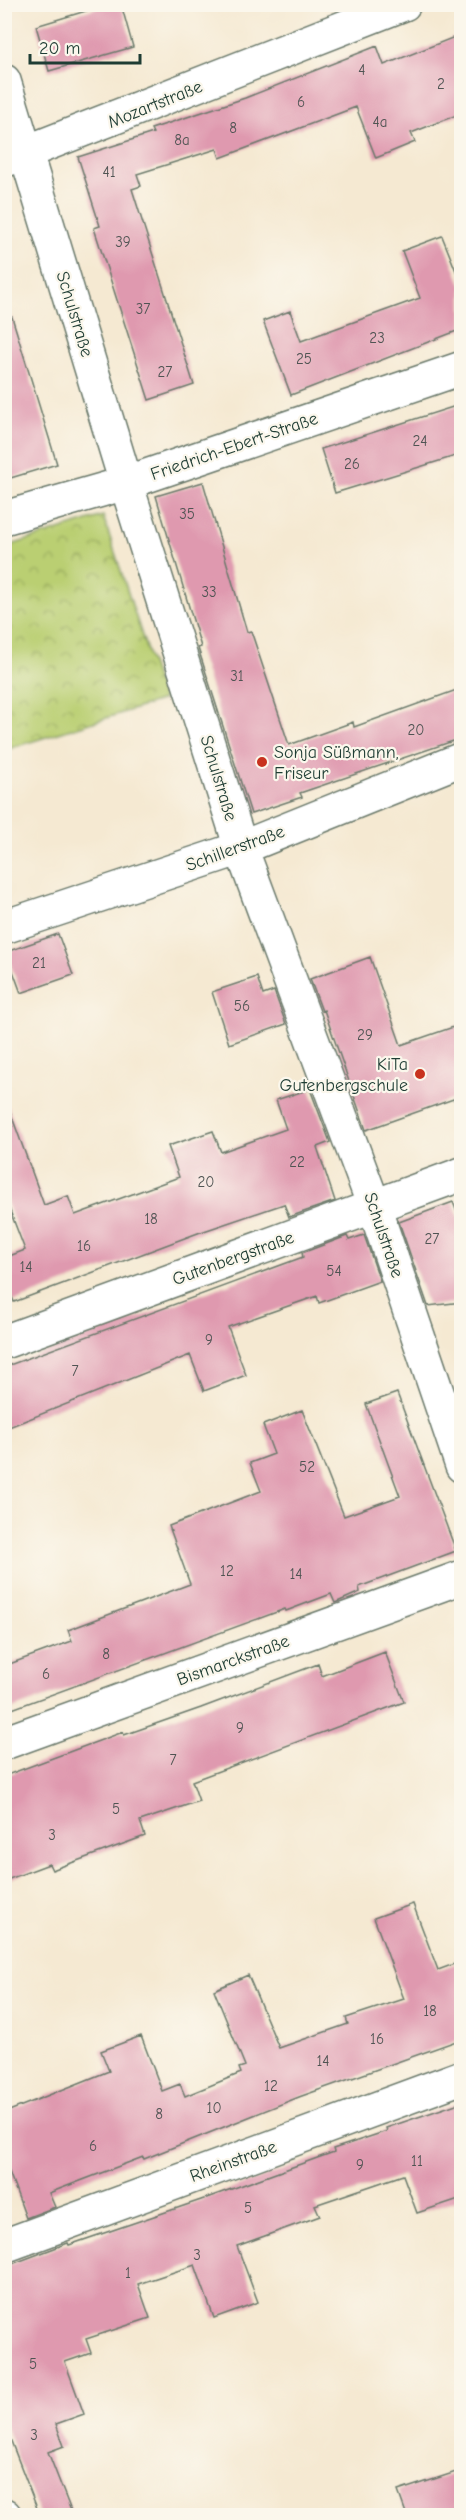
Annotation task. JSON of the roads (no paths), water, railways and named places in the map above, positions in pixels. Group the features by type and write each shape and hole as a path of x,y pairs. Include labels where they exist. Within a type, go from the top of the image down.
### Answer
{"street":[{"name":"Mozartstraße","path":"16,158 404,4"},
{"name":"Schulstraße","path":"4,81 16,158 126,483 240,848 374,1206 462,1466"},
{"name":"Friedrich-Ebert-Straße","path":"4,518 126,483 462,368"},
{"name":"Schillerstraße","path":"4,927 240,848 462,759"},
{"name":"Gutenbergstraße","path":"4,1342 462,1174"},
{"name":"Bismarckstraße","path":"4,1743 462,1577"},
{"name":"Rheinstraße","path":"4,2246 462,2077"}],"place":[{"name":"Sonja Süßmann, Friseur","path":"262,762"},
{"name":"KiTa Gutenbergschule","path":"420,1074"}]}
